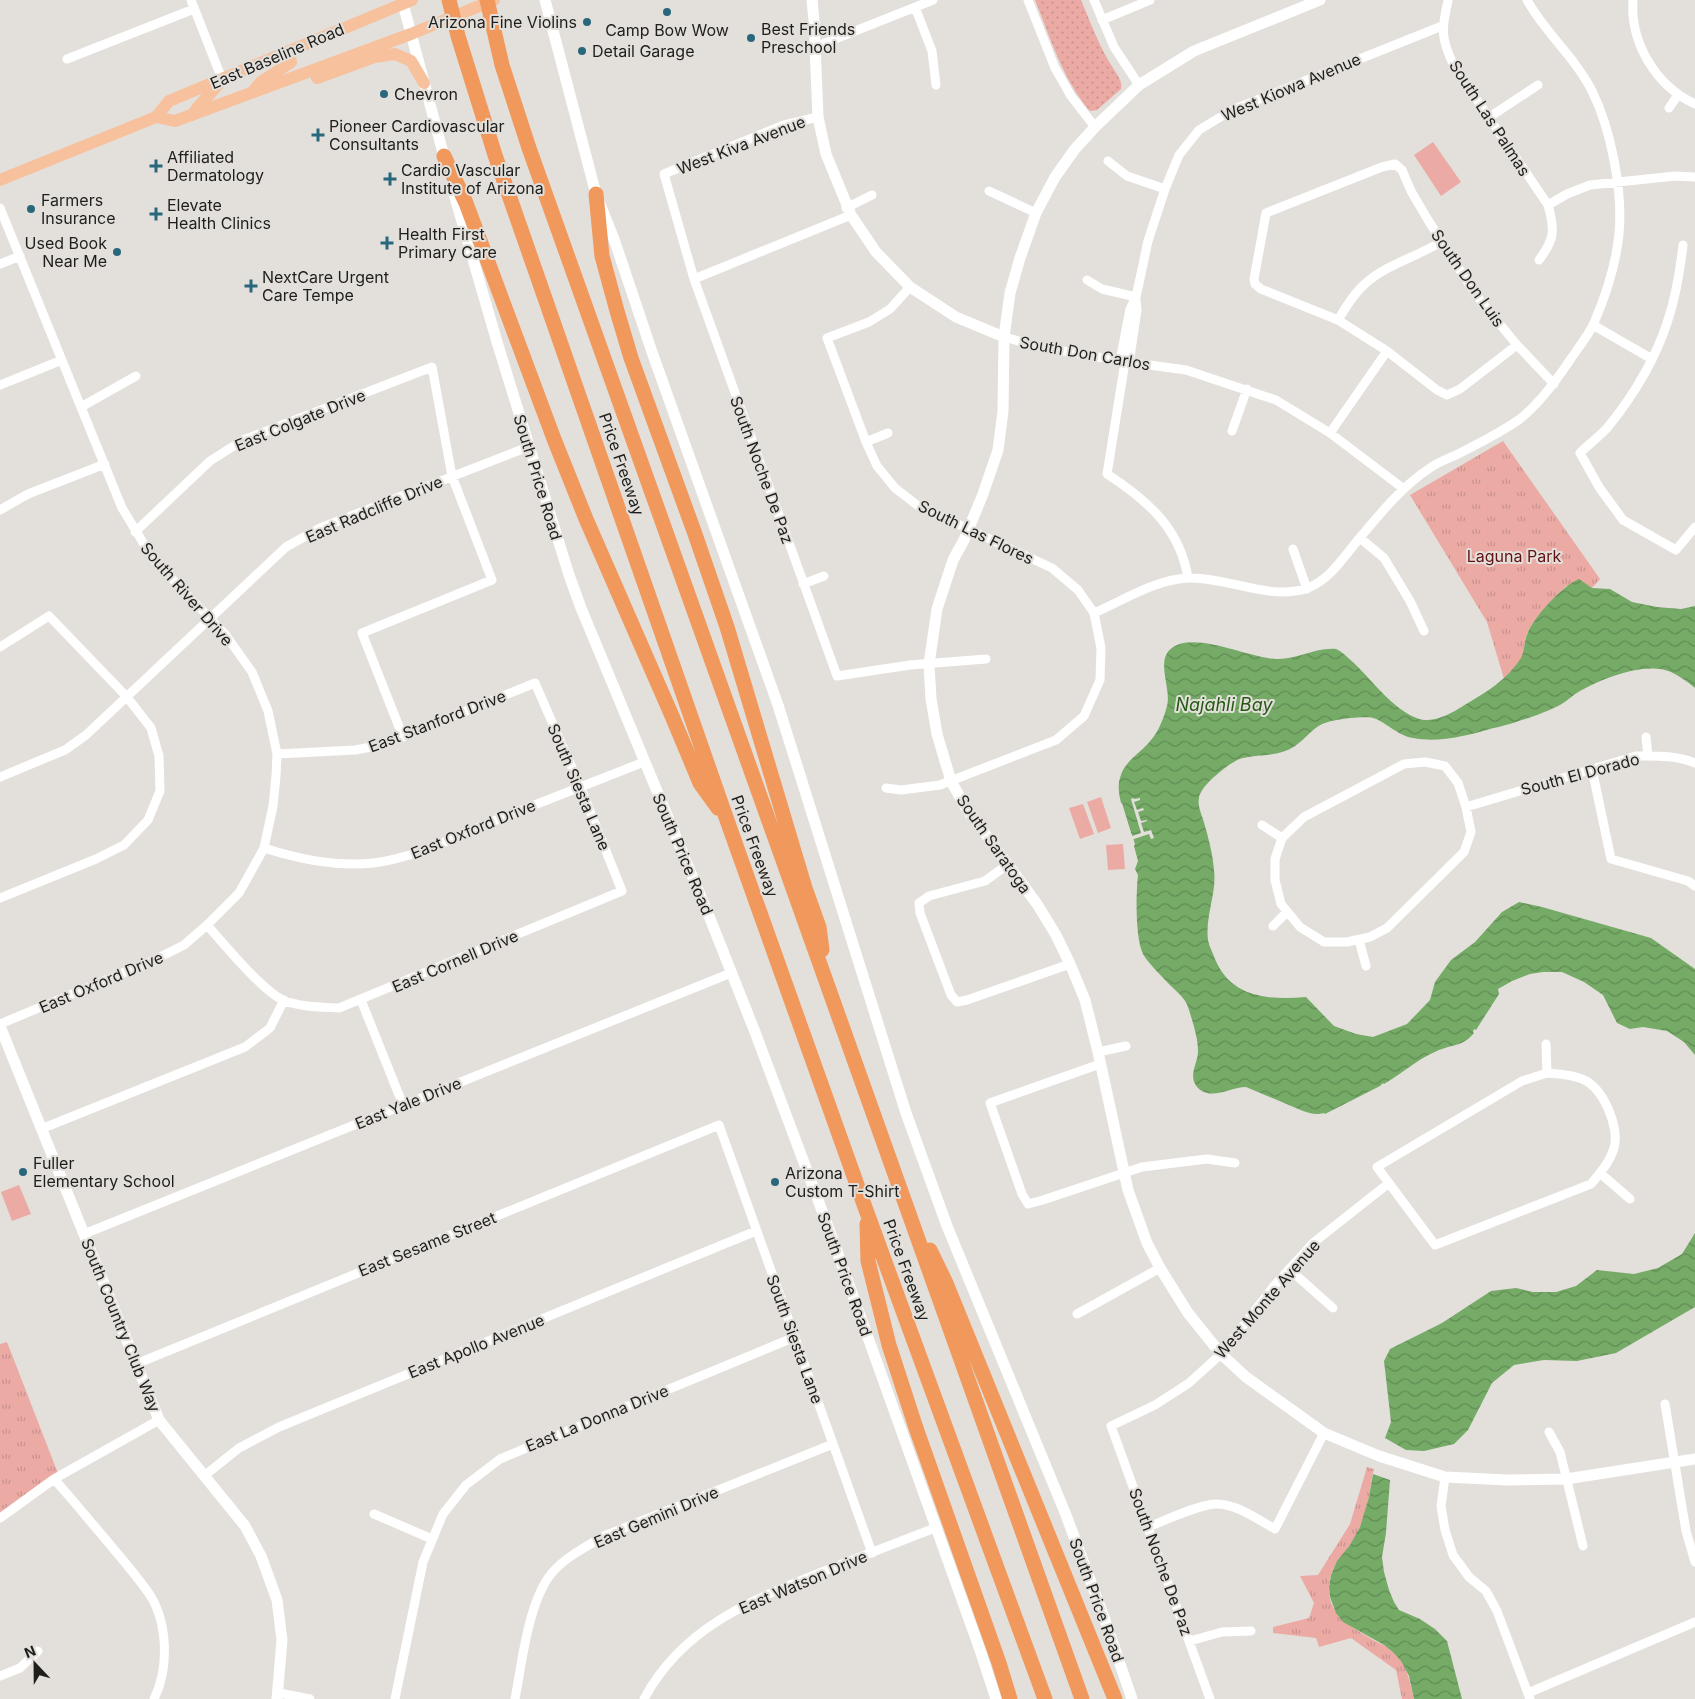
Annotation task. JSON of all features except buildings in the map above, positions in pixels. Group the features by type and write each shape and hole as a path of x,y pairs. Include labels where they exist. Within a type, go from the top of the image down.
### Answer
{"highway":[{"name":"Price Freeway","path":"449,0 458,36 495,155 728,823 866,1210 1045,1699"},
{"name":"Price Freeway","path":"487,0 502,65 529,148 1082,1699"},
{"path":"444,156 466,204 586,519 700,784 728,823"},
{"path":"596,194 602,256 617,311 636,373 702,551 727,627 819,927 828,986"},
{"path":"901,1192 946,1283 1115,1699"},
{"path":"866,1210 868,1261 889,1346 1010,1699"}],"main road":[{"name":"East Baseline Road","path":"156,117 175,121 411,34 494,0"},
{"name":"South Price Road","path":"545,0 596,194 614,238 658,371 780,714 878,1031 906,1114 947,1226 1066,1514 1132,1699"},
{"name":"South Don Carlos","path":"812,0 818,117 826,154 848,212 876,252 910,287 956,317 1004,338"},
{"name":"South Saratoga","path":"1320,0 1194,51 1139,85 1075,149 1055,177 1036,213 1010,293 1004,338 1003,411 998,450 983,494 953,560 937,609 929,664 931,699 937,734 951,781 966,808 1037,904 1056,935 1070,964 1085,1000 1124,1172 1140,1228 1160,1268 1188,1313 1221,1354 1246,1377 1324,1433 1379,1456 1445,1477 1507,1480 1566,1478 1695,1458"},
{"name":"East Baseline Road","path":"0,180 156,117 169,101 289,52 406,1"},
{"name":"South Price Road","path":"406,1 411,34 480,286 528,447 572,583 755,1032 806,1167 996,1699"},
{"path":"252,93 262,82 290,62 289,52"},
{"path":"272,86 309,81 374,58 395,54 411,61 424,83"},
{"path":"222,80 224,86 240,98"},
{"path":"192,115 201,102 213,92 222,80"},
{"name":"South Country Club Way","path":"0,1025 159,1420 245,1526 261,1556 277,1600 282,1640 278,1696"}],"street":[{"path":"191,0 222,80"},
{"path":"815,47 933,0"},
{"path":"1028,0 1055,68 1071,96 1095,127"},
{"path":"1094,0 1114,47 1139,85"},
{"path":"1102,20 1150,0"},
{"path":"1442,26 1448,0"},
{"path":"886,788 915,789 951,781 1056,740 1084,716 1100,680 1101,648 1094,614 1159,584 1188,578 1214,579 1265,590 1291,592 1307,588 1326,579 1404,490 1430,467 1484,440 1520,418 1554,384 1593,325 1610,282 1619,233 1618,181 1609,135 1592,91 1565,49 1533,11 1527,0"},
{"path":"1633,0 1632,10 1640,46 1658,76 1678,95 1695,104"},
{"path":"915,8 932,51 936,85"},
{"path":"67,59 194,9"},
{"name":"South Las Palmas","path":"1442,26 1445,47 1454,66 1548,205"},
{"name":"West Kiowa Avenue","path":"1188,578 1180,547 1162,518 1132,491 1107,474 1125,362 1130,308 1136,297 1148,241 1179,155 1199,130 1232,110 1442,26"},
{"path":"1488,118 1538,85"},
{"path":"1670,108 1678,95"},
{"name":"West Kiva Avenue","path":"664,174 784,125 818,117"},
{"path":"1108,161 1127,176 1166,190"},
{"name":"South Don Luis","path":"1338,320 1261,289 1255,284 1254,278 1266,213 1382,167 1395,164 1402,170 1411,190 1441,242 1476,295 1517,345 1554,384"},
{"name":"South Noche De Paz","path":"664,174 694,279 837,676 929,664"},
{"path":"1539,260 1550,245 1553,224 1548,205 1567,194 1590,185 1618,181 1675,176 1695,177"},
{"path":"989,191 1036,213"},
{"path":"694,279 848,212 872,195"},
{"name":"South River Drive","path":"0,208 122,508 153,559 225,634 252,672 268,710 277,754 274,806 264,848"},
{"path":"1441,242 1420,254 1392,266 1366,282 1338,320 1387,351 1437,390 1447,395 1460,389 1517,345"},
{"path":"1683,245 1678,285 1668,322 1652,359 1629,398 1607,428 1580,453 1599,488 1623,520 1676,550 1695,527"},
{"path":"0,264 20,256"},
{"path":"1087,280 1102,289 1136,297"},
{"name":"South Las Flores","path":"910,287 890,309 869,322 827,338 866,442 877,466 895,488 917,505 1052,568 1078,590 1094,614"},
{"path":"1593,325 1652,359"},
{"name":"South Don Carlos","path":"1004,338 1041,347 1125,362 1186,370 1276,400 1330,433 1404,490"},
{"path":"1330,433 1387,351"},
{"path":"0,385 62,360"},
{"name":"East Colgate Drive","path":"135,532 210,461 243,440 432,367 452,476"},
{"path":"81,408 136,376"},
{"path":"1232,431 1247,389"},
{"path":"866,442 888,433"},
{"name":"East Radcliffe Drive","path":"0,777 65,750 86,734 128,697 286,547 320,528 528,447"},
{"path":"0,510 28,494 105,464"},
{"path":"403,737 362,634 492,580 452,476"},
{"path":"1360,538 1384,558 1410,601 1424,631"},
{"path":"1293,549 1307,588"},
{"path":"803,584 824,576"},
{"path":"0,647 48,616 128,697 151,728 159,756 160,791 148,820 124,845 96,859 0,898"},
{"path":"929,664 986,659"},
{"name":"East Stanford Drive","path":"277,754 355,750 382,745 535,683"},
{"name":"South Siesta Lane","path":"535,683 580,786 622,891"},
{"path":"1646,737 1648,756"},
{"name":"South El Dorado","path":"1466,807 1636,756 1664,756 1695,763"},
{"name":"East Oxford Drive","path":"0,1025 154,960 184,945 239,893 264,848 302,859 338,864 373,863 410,856 580,786 644,762"},
{"path":"1425,762 1445,766 1458,783 1466,807 1471,832 1464,852 1387,928 1370,937 1347,942 1324,942 1300,927 1281,904 1275,880 1275,860 1282,838 1304,817 1404,764 1425,762"},
{"path":"1592,769 1611,859 1688,881 1695,886"},
{"path":"1262,825 1282,838"},
{"path":"1007,865 985,881 929,896 919,903 920,913 951,995 957,1002 968,1000 1070,964"},
{"name":"East Cornell Drive","path":"207,925 266,989 284,1000 306,1006 339,1008 622,891"},
{"path":"1273,926 1287,912"},
{"path":"1359,940 1366,966"},
{"name":"East Yale Drive","path":"84,1234 731,973"},
{"path":"41,1128 245,1047 270,1028 284,1000"},
{"path":"361,1000 402,1105"},
{"path":"1546,1044 1547,1073"},
{"path":"1098,1052 1126,1046"},
{"path":"1100,1064 990,1103 1022,1194 1028,1204 1142,1167 1207,1159 1235,1163"},
{"path":"1547,1073 1583,1079 1598,1092 1609,1109 1614,1128 1614,1147 1605,1167 1591,1184 1435,1245 1377,1167 1522,1081 1547,1073"},
{"name":"South Siesta Lane","path":"719,1125 872,1553"},
{"name":"East Sesame Street","path":"136,1364 719,1125"},
{"path":"1600,1173 1630,1199"},
{"name":"West Monte Avenue","path":"1111,1426 1155,1404 1189,1383 1221,1354 1289,1269 1313,1243 1389,1183"},
{"name":"East Apollo Avenue","path":"204,1476 239,1448 279,1427 756,1231"},
{"path":"1077,1314 1160,1268"},
{"path":"1289,1269 1333,1308"},
{"name":"East La Donna Drive","path":"395,1699 423,1562 443,1514 466,1485 500,1459 795,1337"},
{"path":"1665,1404 1686,1532 1695,1562"},
{"path":"0,1518 54,1479 159,1420"},
{"name":"South Noche De Paz","path":"1111,1426 1210,1699"},
{"path":"1549,1432 1560,1452 1583,1546"},
{"path":"1148,1527 1196,1509 1217,1504 1240,1510 1274,1529 1324,1433"},
{"name":"East Gemini Drive","path":"515,1699 529,1628 538,1598 551,1574 575,1553 604,1536 833,1444"},
{"path":"1445,1477 1441,1506 1452,1555 1486,1591 1498,1611 1529,1696 1695,1622"},
{"path":"54,1479 151,1596 162,1624 164,1659 158,1691 154,1699"},
{"path":"374,1514 432,1539"},
{"name":"East Watson Drive","path":"644,1699 668,1665 692,1639 722,1618 764,1596 935,1528"},
{"path":"1190,1641 1222,1632 1251,1631"},
{"path":"0,1676 20,1668 38,1651"},
{"path":"278,1696 310,1699"}],"green space":[{"path":"1035,0 1081,0 1099,43 1121,83 1121,89 1097,110 1090,111 1072,86 1058,58"},
{"path":"1433,142 1461,182 1441,196 1414,155"},
{"name":"Laguna Park","path":"1503,441 1600,579 1592,588 1566,586 1556,596 1528,631 1522,657 1504,679 1487,622 1410,495"},
{"path":"1101,797 1111,828 1098,833 1087,802"},
{"path":"1083,804 1094,834 1080,839 1069,808"},
{"path":"1123,844 1125,869 1108,870 1106,845"},
{"path":"19,1185 31,1214 12,1221 1,1192"},
{"path":"7,1342 59,1476 0,1518 0,1344"},
{"path":"1367,1467 1374,1469 1366,1509 1357,1533 1331,1573 1329,1595 1336,1611 1347,1624 1390,1649 1398,1656 1407,1674 1414,1699 1402,1699 1396,1670 1351,1638 1319,1647 1316,1638 1273,1633 1273,1627 1309,1618 1314,1603 1300,1576 1318,1575 1350,1524"}],"water":[{"name":"Najahli Bay","path":"1579,579 1592,588 1610,589 1632,602 1681,609 1695,606 1695,688 1671,672 1661,669 1637,670 1625,672 1600,681 1545,712 1471,734 1432,740 1407,737 1373,718 1350,718 1323,724 1289,750 1243,758 1234,762 1210,781 1199,796 1199,808 1209,842 1214,870 1214,887 1208,922 1209,942 1222,972 1241,989 1265,997 1306,997 1334,1026 1356,1034 1373,1037 1407,1024 1430,1000 1435,982 1451,960 1475,942 1502,912 1519,902 1542,907 1651,938 1695,969 1695,1055 1684,1042 1667,1031 1643,1027 1630,1029 1617,1023 1603,995 1584,982 1562,972 1543,972 1530,974 1498,989 1499,994 1476,1030 1474,1029 1474,1033 1465,1041 1431,1054 1384,1084 1325,1114 1303,1111 1246,1087 1215,1093 1203,1092 1198,1088 1193,1079 1198,1051 1194,1025 1187,1005 1183,997 1148,961 1140,947 1137,915 1138,875 1135,869 1138,861 1135,844 1123,811 1119,793 1122,772 1154,736 1164,715 1168,699 1164,665 1165,657 1169,651 1175,646 1197,642 1265,658 1284,659 1321,650 1336,649 1354,663 1395,705 1405,712 1424,720 1440,718 1479,696 1509,673 1521,658 1527,635 1537,618 1558,594"},
{"path":"1695,1233 1695,1307 1616,1353 1577,1361 1544,1360 1514,1365 1492,1383 1468,1430 1454,1444 1424,1451 1406,1450 1385,1438 1391,1422 1384,1361 1390,1349 1442,1323 1491,1291 1516,1288 1533,1292 1556,1292 1576,1286 1597,1270 1634,1274 1658,1268 1682,1254"},
{"path":"1373,1474 1390,1480 1382,1557 1389,1590 1399,1610 1420,1619 1435,1629 1447,1641 1462,1699 1414,1699 1409,1676 1401,1661 1393,1652 1343,1622 1336,1613 1330,1597 1331,1575 1337,1561 1350,1545 1360,1527 1369,1497"}],"pier":[{"path":"1140,798 1140,800 1134,802 1137,810 1143,808 1144,810 1138,812 1141,821 1147,820 1141,823 1144,832 1151,830 1154,838 1151,839 1149,834 1131,840 1119,804 1122,803 1132,836 1141,833 1131,799"}],"place":[{"name":"Camp Bow Wow","path":"667,12"},
{"name":"Arizona Fine Violins","path":"587,22"},
{"name":"Best Friends Preschool","path":"751,38"},
{"name":"Detail Garage","path":"582,51"},
{"name":"Chevron","path":"384,94"},
{"name":"Pioneer Cardiovascular Consultants","path":"318,135"},
{"name":"Affiliated Dermatology","path":"156,166"},
{"name":"Cardio Vascular Institute of Arizona","path":"390,179"},
{"name":"Farmers Insurance","path":"31,209"},
{"name":"Elevate Health Clinics","path":"156,214"},
{"name":"Health First Primary Care","path":"387,243"},
{"name":"Used Book Near Me","path":"117,252"},
{"name":"NextCare Urgent Care Tempe","path":"251,286"},
{"name":"Fuller Elementary School","path":"23,1172"},
{"name":"Arizona Custom T-Shirt","path":"775,1182"}]}
